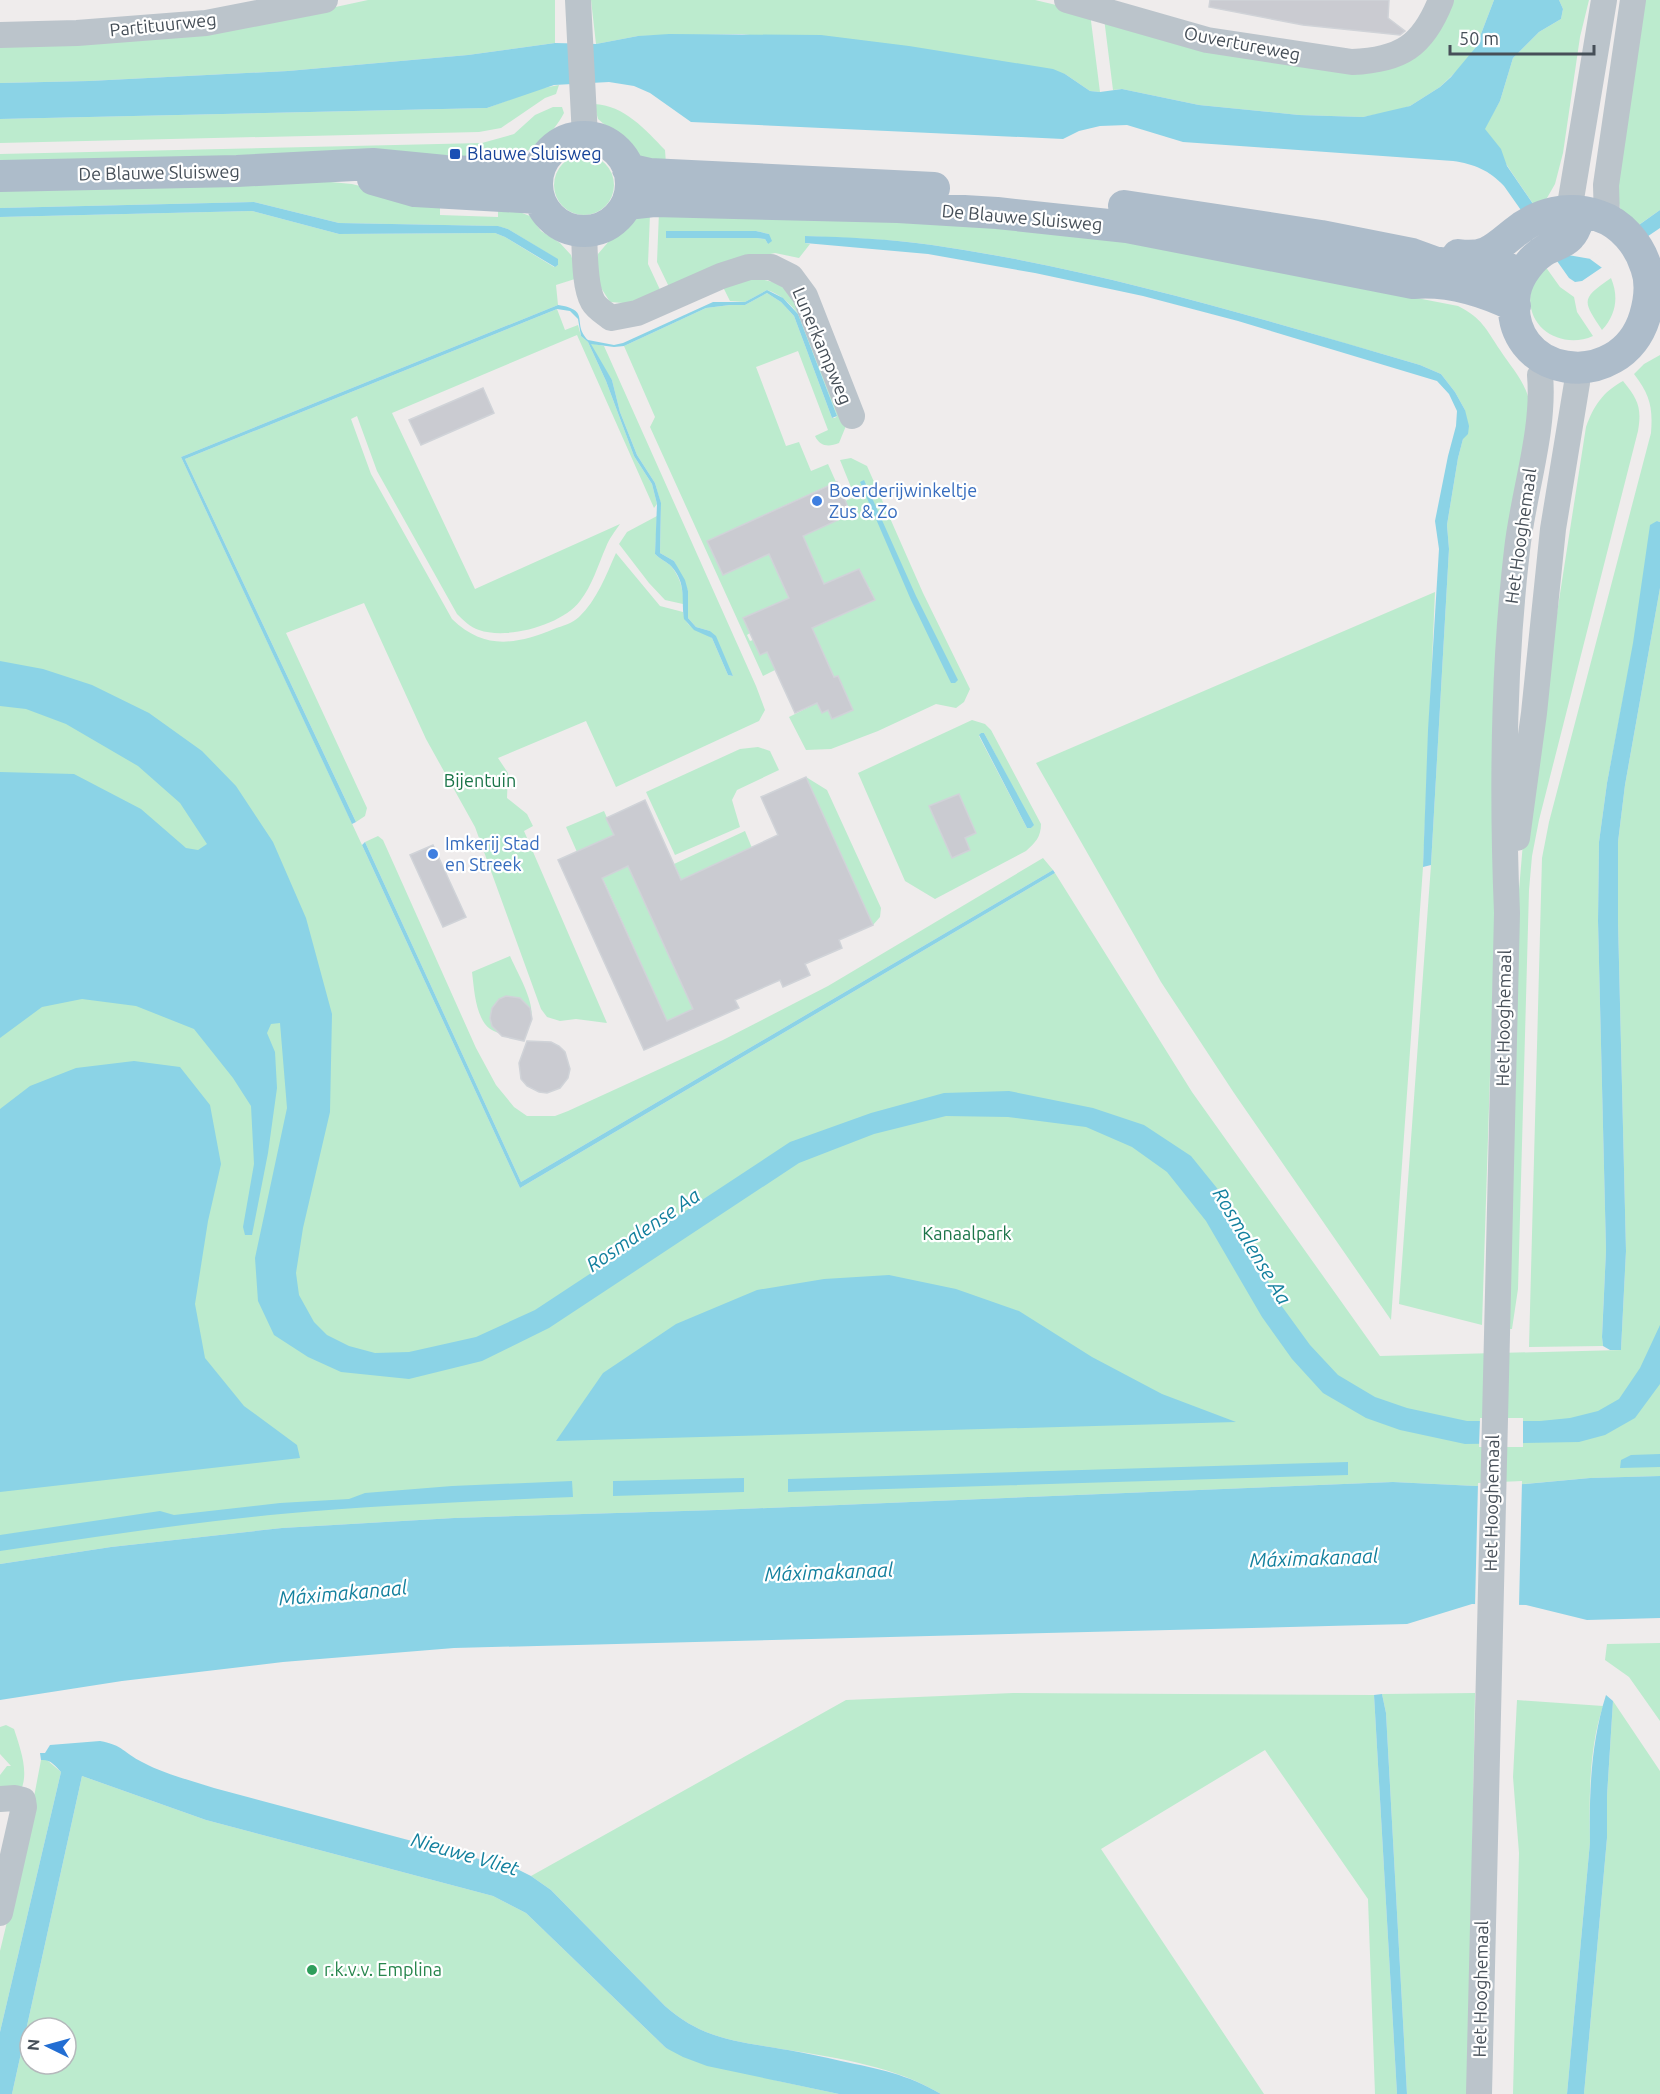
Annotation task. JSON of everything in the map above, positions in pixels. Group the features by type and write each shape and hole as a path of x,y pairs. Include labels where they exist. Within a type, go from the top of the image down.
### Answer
{"main road":[{"path":"585,137 607,143 616,149 628,168 631,192 627,204 614,221 595,231 584,232 569,230 556,223 545,212 538,198 536,183 539,168 546,155 557,145 570,139 585,137"},
{"name":"De Blauwe Sluisweg","path":"0,176 374,164 445,171 524,172 539,168"},
{"name":"De Blauwe Sluisweg","path":"319,167 363,175 415,191 538,198"},
{"name":"De Blauwe Sluisweg","path":"628,168 650,174 998,192 1078,200 1321,236 1413,269 1426,293 1468,301 1510,272"},
{"name":"De Blauwe Sluisweg","path":"627,204 654,201 898,207 997,213 1127,227 1413,269 1434,262 1510,272"},
{"path":"1577,224 1639,249 1647,285 1643,339 1582,372 1548,361 1528,346 1521,335 1510,272 1544,251 1577,224"}],"street":[{"name":"Partituurweg","path":"0,35 77,33 206,23 325,0"},
{"path":"578,0 585,137"},
{"name":"Ouvertureweg","path":"1067,0 1114,7 1207,40 1352,62 1375,61 1400,52 1417,42 1432,21 1441,0"},
{"path":"1577,224 1591,154 1584,130 1604,0"},
{"path":"1577,224 1606,185 1633,0"},
{"name":"Lunerkampweg","path":"584,232 590,296 595,305 610,318 637,313 721,276 749,267 771,267 792,276 805,296 852,416"},
{"name":"Het Hooghemaal","path":"1507,913 1535,702 1553,529 1563,466 1557,439 1582,372"},
{"name":"Het Hooghemaal","path":"1479,2094 1507,913 1503,817 1508,653 1517,548 1541,403 1582,372"},
{"path":"0,1799 15,1797 23,1800 24,1807 0,1913"}],"green space":[{"path":"368,0 555,0 555,43 468,55 288,71 0,83 0,44 280,19"},
{"path":"591,0 1035,0 1090,13 1100,92 1090,91 1065,74 742,34 638,36 596,44"},
{"path":"1453,0 1494,0 1476,47 1463,65 1440,87 1410,106 1394,111 1363,117 1299,115 1199,105 1122,89 1113,90 1104,18 1269,59 1420,54 1440,29"},
{"path":"1559,0 1589,0 1580,37 1563,153 1555,184 1547,198 1536,208 1484,129 1500,101 1513,58 1539,32 1561,19 1563,9"},
{"path":"1641,0 1660,0 1660,210 1633,229 1620,208 1616,189"},
{"path":"559,85 556,94 545,98 501,128 479,132 0,143 0,119 487,108 538,89"},
{"path":"594,104 615,109 634,120 665,150 666,164 637,157 626,143 598,119"},
{"path":"553,107 562,107 564,113 547,136 531,149 504,160 0,167 0,154 482,143 514,134 535,115"},
{"path":"584,155 601,160 609,168 614,185 609,202 601,210 584,215 567,210 559,202 554,185 559,168 567,160"},
{"name":"Kanaalpark","path":"320,181 352,184 440,206 440,215 498,217 498,208 514,210 530,216 541,231 560,243 571,255 578,278 556,285 558,305 181,457 520,1188 1055,873 1192,1092 1380,1356 1621,1350 1626,1251 1618,842 1625,785 1660,588 1660,1476 1590,1478 1476,1486 1393,1482 717,1510 454,1518 282,1528 111,1547 0,1564 0,217 252,211 339,234 495,233 554,267 558,265 557,259 508,229 497,226 339,223 254,202 0,208 0,187"},
{"path":"659,212 932,222 1124,241 1458,306 1473,315 1483,325 1521,380 1529,400 1495,919 1482,1325 1399,1304 1431,865 1449,549 1447,525 1463,439 1465,410 1455,392 1441,374 1420,365 1178,296 994,255 901,241 805,236 805,243 810,244 799,258 775,253 731,262 670,289 657,262","holes":["667,231 756,231 769,234 768,244 765,239"]},
{"path":"650,214 648,264 662,294 637,304 610,302 596,280 598,254 615,234 634,219"},
{"path":"1545,266 1560,287 1574,297 1577,312 1593,336 1581,340 1558,338 1539,325 1533,316 1530,304 1531,291"},
{"path":"750,278 776,283 797,299 848,421 839,443 825,445 817,440 815,436 828,430 798,351 756,367 786,446 799,442 811,471 828,464 836,482 707,541 723,575 769,554 789,598 744,618 750,633 747,635 750,641 753,640 760,655 790,642 775,670 763,676 650,427 655,417 624,346 706,308 745,305 767,293 781,302 794,316 832,418 835,418 837,416 798,314 792,306 780,296 767,290 745,302 730,301 723,287"},
{"path":"1611,278 1615,292 1615,306 1602,330 1588,306 1588,301 1594,291"},
{"name":"Bijentuin","path":"557,309 565,330 578,325 581,336 588,342 606,381 634,456 652,484 657,504 654,508 577,335 392,413 475,589 620,524 609,541 584,595 572,610 561,617 519,632 504,633 479,630 462,619 457,614 377,471 357,416 351,419 371,474 452,619 464,629 476,636 500,642 526,639 571,623 591,603 616,553 660,606 683,612 690,626 712,638 728,675 733,676 710,631 696,627 688,618 688,591 674,561 660,553 661,504 655,483 637,455 620,412 612,380 590,343 604,346 756,686 765,710 759,721 616,787 586,721 498,758 508,773 507,798 527,814 533,826 524,831 607,1023 576,1019 560,1021 547,1017 541,1009 475,827 426,739 364,603 286,633 367,808 365,816 356,822 185,459"},
{"path":"1660,355 1660,522 1657,521 1607,783 1599,842 1598,921 1606,1250 1603,1346 1529,1347 1542,858 1549,822 1651,433 1649,402 1644,388 1634,374 1644,364"},
{"path":"1623,381 1638,404 1638,431 1539,820 1532,856 1529,890 1518,1289 1512,1329 1509,1329 1519,890 1525,819 1544,671 1557,613 1586,427 1600,400"},
{"path":"851,458 867,466 923,593 970,689 964,702 956,708 936,704 878,731 831,749 806,750 789,717 817,703 822,712 852,709 838,676 834,677 817,639 800,647 813,613 819,625 875,600 869,587 866,588 859,569 824,584 803,536 845,501 855,497 840,460"},
{"path":"657,516 655,554 671,566 677,575 682,589 683,604 665,600 619,544 627,532"},
{"path":"1435,592 1423,867 1391,1320 1234,1093 1161,982 1036,763"},
{"path":"972,720 985,724 991,730 1041,824 1039,836 1026,851 935,899 905,881 858,773","holes":["984,733 1033,825 1031,828 1027,828 979,736"]},
{"path":"758,747 770,751 779,770 737,790 732,800 740,827 675,855 646,792 740,749"},
{"path":"806,777 827,790 881,908 880,917 873,925"},
{"path":"604,811 693,1009 667,1021 589,848 577,852 566,827"},
{"path":"745,831 752,848 707,868 732,991 674,864"},
{"path":"378,836 383,840 476,1048 496,1085 514,1107 527,1116 555,1116 568,1111 723,1040 828,986 1043,858 1053,870 521,1182 365,842"},
{"path":"510,956 528,995 531,1017 523,1029 509,1034 494,1031 480,1016 472,972"},
{"path":"1660,1643 1660,1721 1629,1677 1605,1660 1607,1644"},
{"path":"1013,1693 1374,1695 1397,2094 1375,2094 1368,1899 1265,1750 1101,1849 1264,2094 941,2094 905,2077 867,2065 723,2038 694,2026 665,2006 551,1890 531,1876 846,1700"},
{"path":"1475,1693 1468,2094 1407,2094 1386,1713 1382,1694"},
{"path":"1517,1700 1603,1706 1598,1722 1591,1773 1590,1842 1567,2094 1513,2094 1519,1853 1513,1777"},
{"path":"1613,1701 1660,1771 1660,2094 1584,2094 1607,1838 1607,1796"},
{"path":"6,1725 14,1729 23,1760 24,1777 20,1792 0,1796 0,1775 7,1766 11,1766 0,1754 0,1727"},
{"path":"41,1760 47,1760 61,1772 0,2032 0,1951 23,1855"},
{"name":"r.k.v.v. Emplina","path":"82,1776 206,1820 493,1896 526,1913 666,2048 778,2081 839,2094 12,2094 18,2067 18,2076 78,2076 78,2016 29,2016"}],"water":[{"path":"1494,0 1559,0 1563,9 1561,19 1539,32 1513,58 1500,101 1485,129 1501,149 1507,166 1568,255 1591,259 1660,210 1660,228 1582,281 1575,282 1569,278 1504,186 1487,172 1474,166 1453,161 1183,142 1127,125 1100,126 1079,131 1063,139 691,122 650,93 634,86 609,82 554,85 487,108 0,119 0,83 288,71 468,55 555,43 596,44 638,36 669,34 821,35 909,46 1053,69 1065,74 1090,91 1122,89 1199,105 1299,115 1363,117 1410,106 1440,87 1476,47"},
{"path":"254,202 339,223 498,226 508,229 558,259 558,265 555,267 495,233 339,234 252,211 0,217 0,208"},
{"path":"666,231 756,231 769,234 772,241 768,244 765,239 757,238 666,238"},
{"path":"805,236 916,243 1056,267 1178,296 1420,365 1441,374 1465,410 1469,426 1458,458 1447,525 1449,549 1431,865 1423,867 1428,730 1439,549 1435,521 1456,426 1457,411 1449,394 1437,381 1238,321 1143,296 1035,273 928,254 805,243"},
{"path":"767,290 783,298 798,314 837,416 832,418 794,316 781,302 767,293 745,305 706,308 624,346 591,344 612,380 620,412 637,455 655,483 661,503 660,553 674,561 685,580 688,591 688,618 696,627 710,631 716,636 733,676 728,675 712,638 694,630 684,619 679,579 671,566 655,554 657,504 652,484 634,456 606,381 588,342 581,336 578,319 570,311 557,309 185,459 356,822 352,824 181,457 558,305 575,310 578,314 583,334 588,340 614,345 713,302 745,302"},
{"path":"864,480 916,596 958,680 955,683 951,683 911,600 860,482"},
{"path":"1657,521 1660,522 1660,588 1625,785 1618,842 1626,1251 1621,1350 1610,1350 1603,1346 1602,1337 1606,1250 1598,921 1599,842 1607,783 1633,643 1650,525"},
{"path":"0,661 43,669 92,685 149,713 202,751 236,786 273,842 306,918 332,1014 330,1112 303,1228 296,1273 299,1295 314,1322 327,1335 349,1346 375,1353 409,1352 476,1337 535,1310 790,1142 871,1113 944,1093 1009,1091 1093,1108 1144,1125 1191,1156 1229,1203 1278,1301 1310,1345 1338,1375 1375,1397 1407,1408 1467,1421 1540,1421 1570,1418 1598,1411 1619,1399 1640,1368 1660,1325 1660,1384 1635,1418 1605,1435 1579,1442 1465,1444 1400,1430 1366,1418 1323,1393 1292,1359 1262,1317 1206,1221 1167,1172 1132,1147 1086,1127 1008,1117 946,1116 874,1134 799,1163 549,1328 482,1361 409,1379 341,1372 308,1357 274,1335 258,1301 255,1258 287,1108 280,1023 271,1024 267,1033 275,1052 277,1088 268,1153 252,1235 245,1235 243,1227 254,1164 251,1106 233,1078 194,1029 136,1006 82,999 42,1007 0,1038 0,772 74,774 141,809 186,848 198,850 207,844 180,803 138,766 66,724 26,709 0,706"},
{"path":"984,733 1034,825 1031,828 1027,828 979,735"},
{"path":"365,842 521,1182 1053,870 1055,873 520,1188 362,845"},
{"path":"134,1061 180,1067 210,1105 221,1164 208,1221 195,1304 205,1358 244,1406 297,1445 300,1458 0,1492 0,1109 30,1086 76,1068"},
{"path":"889,1275 956,1289 1019,1311 1092,1357 1162,1394 1236,1422 556,1441 603,1373 676,1324 757,1290 824,1279"},
{"path":"1660,1454 1660,1467 1620,1468 1621,1460 1631,1455"},
{"path":"1348,1462 1348,1475 788,1492 788,1479"},
{"name":"Máximakanaal","path":"1660,1476 1660,1618 1587,1620 1526,1605 1472,1604 1407,1624 454,1648 283,1662 122,1681 0,1700 0,1564 111,1547 282,1528 454,1518 717,1510 1393,1482 1476,1486 1590,1478"},
{"path":"744,1478 744,1492 613,1496 613,1481"},
{"path":"572,1481 573,1497 281,1514 175,1526 0,1551 0,1535 160,1511 174,1515 280,1503 349,1499 365,1493 452,1486"},
{"path":"1382,1694 1386,1713 1407,2094 1397,2094 1374,1695"},
{"path":"1606,1695 1613,1701 1607,1796 1607,1838 1584,2094 1567,2094 1590,1842 1592,1768 1597,1731"},
{"path":"100,1741 108,1743 119,1747 136,1759 177,1777 517,1869 551,1890 665,2006 694,2026 723,2038 892,2073 941,2094 839,2094 707,2066 666,2048 526,1913 493,1896 206,1820 82,1776 29,2016 18,2016 18,2067 12,2094 0,2094 0,2032 61,1772 50,1762 41,1760 40,1753 45,1753 50,1745"}],"pier":[{"path":"1639,224 1649,240 1605,270 1590,259"},
{"path":"1480,1418 1523,1418 1523,1447 1479,1447"},
{"path":"1522,1481 1519,1607 1475,1607 1478,1483"}],"building":[{"path":"1210,0 1389,0 1388,18 1405,31 1400,35 1303,25 1209,7"},
{"path":"483,388 494,413 421,445 409,420"},
{"path":"837,482 851,514 803,536 824,584 859,569 875,600 812,628 834,677 838,676 853,710 832,719 828,710 822,713 817,703 795,713 767,652 760,655 743,618 789,598 769,554 723,575 707,541"},
{"path":"806,777 873,925 839,940 842,948 805,964 810,975 783,987 780,980 735,1000 739,1008 644,1050 558,860 614,835 606,818 645,800 681,880 778,835 761,797","holes":["628,866 693,1009 667,1021 602,878"]},
{"path":"959,794 976,833 965,838 970,850 952,858 929,806"},
{"path":"433,845 466,917 443,927 410,855"},
{"path":"506,996 520,998 530,1008 532,1019 524,1041 502,1036 492,1026 490,1018 492,1008 499,999"},
{"path":"527,1041 551,1042 565,1052 570,1069 568,1078 560,1088 547,1093 539,1092 527,1086 521,1079 519,1063"}],"place":[{"name":"Blauwe Sluisweg","path":"455,154"},
{"name":"Boerderijwinkeltje Zus & Zo","path":"817,501"},
{"name":"Imkerij Stad en Streek","path":"433,854"},
{"name":"r.k.v.v. Emplina","path":"312,1970"}],"water label":[{"name":"Rosmalense Aa","path":"643,1230"},
{"name":"Rosmalense Aa","path":"1252,1246"},
{"name":"Nieuwe Vliet","path":"465,1854"}]}
